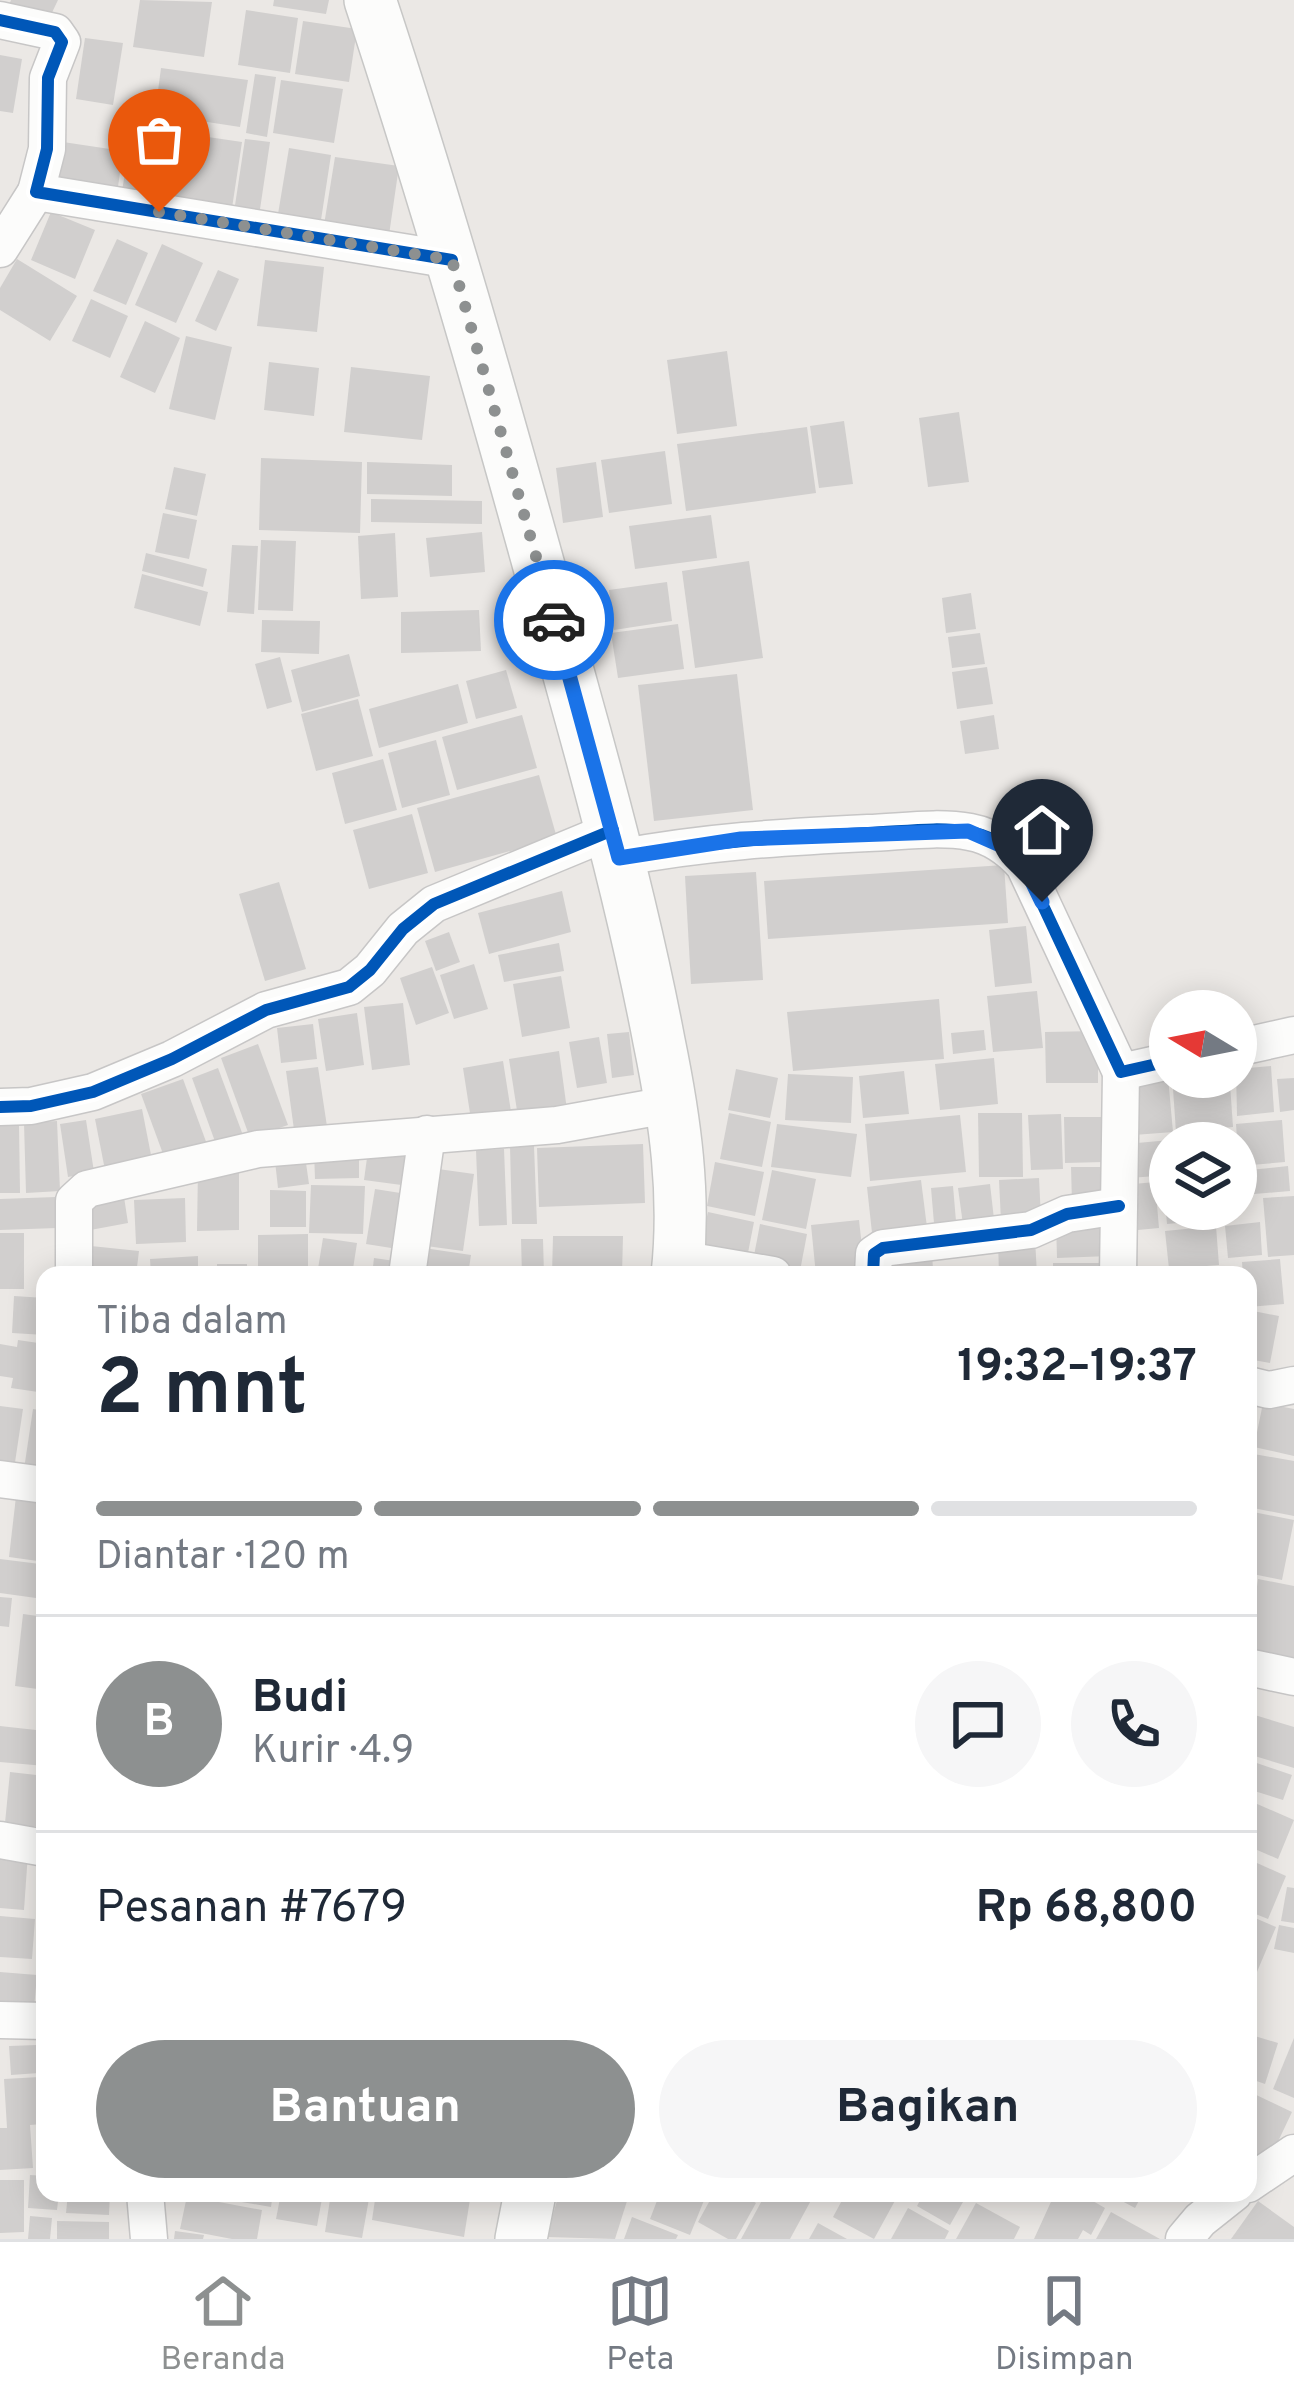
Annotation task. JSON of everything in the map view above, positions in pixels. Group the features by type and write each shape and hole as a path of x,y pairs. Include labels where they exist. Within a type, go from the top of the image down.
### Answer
{"main road":[{"path":"370,0 452,260 645,962 673,1104 681,1204 678,1266"},
{"path":"521,2239 528,2202"}],"street":[{"path":"0,20 55,32 62,42 48,78 47,148 36,192 0,249"},
{"path":"36,192 452,260"},
{"path":"0,1107 31,1106 93,1092 172,1059 266,1010 349,987 370,970 403,929 434,904 616,844 968,831 1009,849 1024,865 1121,1072 1118,1266"},
{"path":"1257,1043 1294,1035"},
{"path":"1121,1072 1149,1066"},
{"path":"74,1266 74,1201 87,1190 258,1149 557,1125 673,1104"},
{"path":"408,1266 427,1134"},
{"path":"873,1266 874,1254 883,1248 1031,1230 1067,1214 1119,1206"},
{"path":"1257,1387 1294,1385"},
{"path":"0,1479 36,1484"},
{"path":"1257,1669 1294,1677"},
{"path":"0,1840 36,1846"},
{"path":"0,2020 36,2021"},
{"path":"1257,2177 1294,2153"},
{"path":"146,2202 148,2239"},
{"path":"1184,2239 1223,2202"}],"building":[{"path":"11,0 58,0 47,23 9,5"},
{"path":"140,0 212,2 204,57 133,47"},
{"path":"274,0 329,0 326,14 273,6"},
{"path":"246,10 298,18 290,73 238,65"},
{"path":"303,21 357,29 349,82 295,74"},
{"path":"85,38 123,43 113,105 76,99"},
{"path":"0,55 22,59 13,113 0,111"},
{"path":"161,68 248,80 240,127 155,114"},
{"path":"255,74 276,77 267,137 246,133"},
{"path":"281,80 343,89 334,143 273,133"},
{"path":"174,132 242,142 232,208 164,198"},
{"path":"245,139 270,142 259,216 234,212"},
{"path":"130,140 169,146 159,210 120,204"},
{"path":"63,142 123,151 116,201 55,191"},
{"path":"289,148 331,155 321,220 278,214"},
{"path":"335,157 399,166 389,235 324,225"},
{"path":"51,212 95,230 75,279 31,260"},
{"path":"117,239 148,253 126,305 93,291"},
{"path":"162,244 203,263 176,323 135,305"},
{"path":"17,259 77,296 50,341 0,310 0,288"},
{"path":"265,260 324,267 317,332 257,326"},
{"path":"218,270 239,279 216,331 195,321"},
{"path":"91,299 128,316 110,358 72,341"},
{"path":"145,321 180,338 155,393 120,377"},
{"path":"186,336 232,347 215,420 169,409"},
{"path":"727,351 737,426 677,434 667,360"},
{"path":"269,362 319,368 314,416 264,410"},
{"path":"351,367 430,376 422,440 344,432"},
{"path":"959,412 969,482 928,487 919,418"},
{"path":"844,421 853,484 819,488 810,426"},
{"path":"807,427 816,493 686,511 677,444"},
{"path":"665,451 672,504 609,513 601,460"},
{"path":"261,458 362,462 360,533 259,530"},
{"path":"367,462 452,465 452,496 367,494"},
{"path":"596,462 603,517 563,523 556,468"},
{"path":"174,467 206,474 197,516 165,509"},
{"path":"371,499 482,501 482,524 371,522"},
{"path":"163,513 197,520 189,559 155,552"},
{"path":"711,515 717,558 635,569 629,526"},
{"path":"482,532 485,572 430,577 426,538"},
{"path":"395,533 398,597 361,599 358,536"},
{"path":"261,540 296,541 293,611 258,610"},
{"path":"232,545 258,546 254,614 227,612"},
{"path":"146,553 207,569 203,587 142,571"},
{"path":"749,561 763,658 695,668 682,571"},
{"path":"142,574 208,592 200,626 134,608"},
{"path":"667,582 672,621 614,630 609,590"},
{"path":"971,593 976,629 946,633 942,598"},
{"path":"479,610 481,651 401,653 401,612"},
{"path":"262,620 320,621 319,654 261,652"},
{"path":"678,624 684,669 618,678 611,633"},
{"path":"980,633 985,664 952,668 948,637"},
{"path":"349,654 360,696 302,712 291,670"},
{"path":"280,657 292,702 267,709 255,664"},
{"path":"987,667 993,704 957,709 952,672"},
{"path":"506,670 517,708 476,719 466,681"},
{"path":"737,674 753,810 654,821 638,685"},
{"path":"458,684 468,723 379,748 369,709"},
{"path":"358,699 373,756 316,771 301,714"},
{"path":"522,715 537,768 457,790 442,737"},
{"path":"994,715 999,749 965,754 960,721"},
{"path":"436,740 450,795 402,808 388,753"},
{"path":"383,759 397,810 345,824 332,773"},
{"path":"539,775 557,838 435,872 417,808"},
{"path":"412,814 428,873 369,889 353,830"},
{"path":"1004,865 1008,923 768,939 764,881"},
{"path":"756,872 763,980 691,984 685,876"},
{"path":"279,882 306,969 265,981 239,894"},
{"path":"562,891 571,932 489,954 478,913"},
{"path":"1026,926 1032,983 995,987 989,930"},
{"path":"449,932 460,962 436,971 425,941"},
{"path":"559,943 564,971 504,982 498,955"},
{"path":"474,964 488,1009 454,1019 440,975"},
{"path":"432,967 449,1013 416,1025 400,978"},
{"path":"561,976 570,1028 522,1037 513,984"},
{"path":"1037,991 1043,1048 993,1052 987,996"},
{"path":"939,999 944,1059 793,1071 787,1012"},
{"path":"403,1003 410,1065 372,1070 364,1007"},
{"path":"357,1013 364,1065 326,1071 318,1019"},
{"path":"313,1024 317,1059 281,1063 277,1028"},
{"path":"984,1030 986,1050 953,1054 951,1033"},
{"path":"1098,1031 1098,1083 1046,1083 1045,1032"},
{"path":"629,1032 634,1075 612,1078 607,1034"},
{"path":"599,1037 607,1083 577,1088 569,1042"},
{"path":"258,1044 288,1125 250,1138 221,1058"},
{"path":"559,1051 567,1110 518,1117 509,1059"},
{"path":"994,1058 998,1104 940,1110 935,1064"},
{"path":"503,1061 512,1118 472,1126 463,1068"},
{"path":"1271,1066 1274,1112 1237,1116 1237,1098 1257,1098 1257,1067"},
{"path":"318,1067 328,1133 295,1137 286,1071"},
{"path":"218,1068 244,1138 217,1147 192,1078"},
{"path":"736,1069 778,1078 770,1118 728,1110"},
{"path":"904,1071 909,1114 863,1118 859,1076"},
{"path":"788,1074 853,1077 851,1123 785,1120"},
{"path":"1294,1078 1294,1110 1280,1112 1277,1079"},
{"path":"183,1079 208,1147 166,1162 141,1094"},
{"path":"1149,1079 1149,1098 1170,1098 1172,1122 1149,1122 1149,1134 1134,1135 1130,1081"},
{"path":"1174,1098 1231,1098 1233,1122 1175,1122"},
{"path":"142,1109 152,1160 105,1170 95,1119"},
{"path":"729,1113 771,1122 762,1167 720,1159"},
{"path":"978,1113 1022,1113 1023,1177 979,1177"},
{"path":"1061,1114 1063,1169 1031,1170 1028,1115"},
{"path":"960,1115 966,1172 870,1181 865,1124"},
{"path":"1064,1117 1104,1117 1104,1162 1065,1163"},
{"path":"86,1120 94,1172 68,1177 60,1124"},
{"path":"1282,1120 1285,1162 1257,1164 1257,1122"},
{"path":"57,1121 60,1191 26,1193 24,1123"},
{"path":"777,1124 857,1134 851,1177 771,1167"},
{"path":"0,1125 19,1125 20,1193 0,1193"},
{"path":"1149,1142 1149,1177 1129,1178 1126,1144"},
{"path":"369,1143 414,1149 409,1186 364,1180"},
{"path":"643,1144 645,1203 539,1207 537,1148"},
{"path":"510,1146 534,1146 537,1224 512,1224"},
{"path":"304,1149 309,1184 278,1188 274,1152"},
{"path":"504,1149 507,1225 479,1226 476,1150"},
{"path":"359,1150 359,1178 315,1179 314,1151"},
{"path":"715,1162 764,1172 755,1216 707,1206"},
{"path":"1288,1166 1290,1191 1257,1194 1257,1169"},
{"path":"198,1167 239,1167 239,1230 197,1231"},
{"path":"1071,1167 1109,1167 1109,1202 1072,1203"},
{"path":"431,1168 474,1174 463,1251 419,1245"},
{"path":"772,1170 816,1179 806,1229 762,1220"},
{"path":"1039,1178 1041,1218 1001,1221 999,1180"},
{"path":"921,1180 928,1235 873,1242 867,1187"},
{"path":"1149,1183 1149,1229 1127,1231 1123,1185"},
{"path":"990,1184 995,1228 964,1232 958,1188"},
{"path":"311,1185 365,1186 363,1234 309,1233"},
{"path":"953,1186 957,1233 935,1235 931,1188"},
{"path":"375,1189 413,1195 404,1250 366,1244"},
{"path":"270,1190 306,1191 306,1227 270,1227"},
{"path":"1294,1196 1294,1255 1268,1257 1263,1198"},
{"path":"56,1197 57,1228 0,1230 0,1199"},
{"path":"124,1197 128,1223 85,1231 81,1203"},
{"path":"185,1198 186,1242 136,1244 134,1200"},
{"path":"708,1212 754,1222 746,1263 699,1253"},
{"path":"859,1220 864,1266 815,1266 811,1225"},
{"path":"1109,1220 1110,1256 1057,1258 1056,1222"},
{"path":"1257,1222 1262,1255 1228,1258 1225,1230 1257,1230"},
{"path":"760,1224 807,1234 801,1266 753,1261"},
{"path":"1216,1230 1219,1265 1169,1266 1165,1231"},
{"path":"0,1233 24,1233 24,1289 0,1289"},
{"path":"308,1234 308,1266 258,1266 258,1235"},
{"path":"553,1236 623,1236 622,1266 552,1266"},
{"path":"323,1238 357,1243 353,1266 318,1266"},
{"path":"1035,1238 1037,1266 999,1266 998,1240"},
{"path":"521,1239 543,1239 544,1266 522,1266"},
{"path":"91,1246 139,1251 137,1266 89,1266"},
{"path":"424,1248 471,1255 469,1266 421,1266"},
{"path":"932,1252 933,1266 882,1266 881,1255"},
{"path":"198,1256 198,1266 150,1266 150,1259"},
{"path":"374,1258 402,1262 402,1266 373,1266"},
{"path":"1280,1259 1284,1304 1257,1306 1257,1266 1242,1266 1242,1262"},
{"path":"1053,1263 1105,1263 1105,1266"},
{"path":"14,1296 36,1297 36,1334 12,1333"},
{"path":"1257,1312 1279,1316 1270,1363 1257,1361"},
{"path":"18,1340 36,1343 36,1392 11,1388 13,1378 0,1376 0,1344 17,1347"},
{"path":"1263,1403 1294,1409 1294,1456 1257,1448"},
{"path":"0,1406 23,1409 14,1469 0,1466"},
{"path":"33,1409 36,1410 36,1471 24,1469"},
{"path":"1257,1455 1294,1461 1294,1516 1257,1509"},
{"path":"17,1488 36,1490 36,1561 9,1557"},
{"path":"1257,1513 1294,1520 1282,1580 1257,1575"},
{"path":"0,1559 36,1564 36,1598 0,1593"},
{"path":"1258,1579 1294,1586 1294,1661 1257,1654"},
{"path":"0,1597 12,1598 9,1627 0,1626"},
{"path":"23,1614 36,1616 36,1689 15,1686"},
{"path":"1257,1716 1294,1727 1294,1768 1257,1757"},
{"path":"0,1726 36,1730 36,1765 0,1762"},
{"path":"1257,1763 1292,1775 1283,1800 1257,1792"},
{"path":"10,1772 36,1775 36,1827 5,1823"},
{"path":"1257,1804 1294,1820 1278,1859 1257,1850"},
{"path":"0,1851 28,1853 24,1910 0,1908"},
{"path":"1257,1863 1286,1876 1268,1919 1257,1915"},
{"path":"1287,1887 1294,1888 1294,1923 1281,1921"},
{"path":"0,1916 35,1919 32,1959 0,1957"},
{"path":"1257,1919 1276,1927 1257,1972"},
{"path":"1279,1925 1294,1928 1294,1953 1274,1949"},
{"path":"0,1972 36,1975 34,2009 0,2006"},
{"path":"1257,2037 1278,2043 1265,2084 1257,2081"},
{"path":"1294,2038 1294,2098 1273,2089"},
{"path":"36,2045 36,2073 11,2075 9,2046"},
{"path":"36,2077 36,2124 30,2125 33,2168 0,2170 0,2128 7,2128 4,2079"},
{"path":"1257,2095 1292,2112 1265,2169 1257,2165"},
{"path":"30,2175 36,2175 36,2202 58,2202 57,2210 28,2208"},
{"path":"0,2180 24,2180 24,2232 0,2233"},
{"path":"1258,2201 1294,2227 1294,2239 1231,2239"},
{"path":"67,2202 110,2202 109,2215 66,2213"},
{"path":"186,2202 262,2210 257,2239 180,2229"},
{"path":"279,2202 321,2202 317,2226 276,2219"},
{"path":"330,2202 368,2202 362,2238 325,2232"},
{"path":"375,2202 470,2202 464,2237 372,2220"},
{"path":"557,2202 627,2202 615,2239 547,2237"},
{"path":"657,2202 703,2202 690,2235 650,2219"},
{"path":"709,2202 756,2203 736,2239 698,2222"},
{"path":"761,2202 810,2202 790,2239 741,2239"},
{"path":"841,2202 894,2202 874,2239 833,2217"},
{"path":"919,2202 963,2202 950,2225 917,2206"},
{"path":"1051,2202 1095,2202 1105,2208 1091,2235 1083,2230 1078,2239 1034,2239"},
{"path":"976,2203 1020,2227 1014,2239 956,2239"},
{"path":"908,2208 949,2231 945,2239 891,2239"},
{"path":"1111,2212 1160,2239 1096,2239"},
{"path":"30,2216 52,2218 50,2239 28,2239"},
{"path":"632,2217 678,2235 676,2239 624,2239"},
{"path":"57,2221 109,2222 109,2239 57,2239"},
{"path":"818,2223 847,2239 809,2239"},
{"path":"175,2231 204,2235 203,2239 174,2239"}],"cycle path":[{"path":"0,20 55,32 62,42 48,78 47,149 36,192 452,260"},
{"path":"619,858 805,836 932,829 986,836 1024,865 1121,1072 1149,1066"},
{"path":"0,1107 31,1106 93,1092 172,1059 266,1010 349,987 370,970 403,929 434,904 613,830"},
{"path":"873,1266 874,1254 883,1248 1031,1230 1067,1214 1119,1206"}],"way so far":[{"path":"159,212 452,260 554,620"}],"route":[{"path":"554,620 619,858 741,839 968,831 1009,849 1024,865 1042,902"}]}
